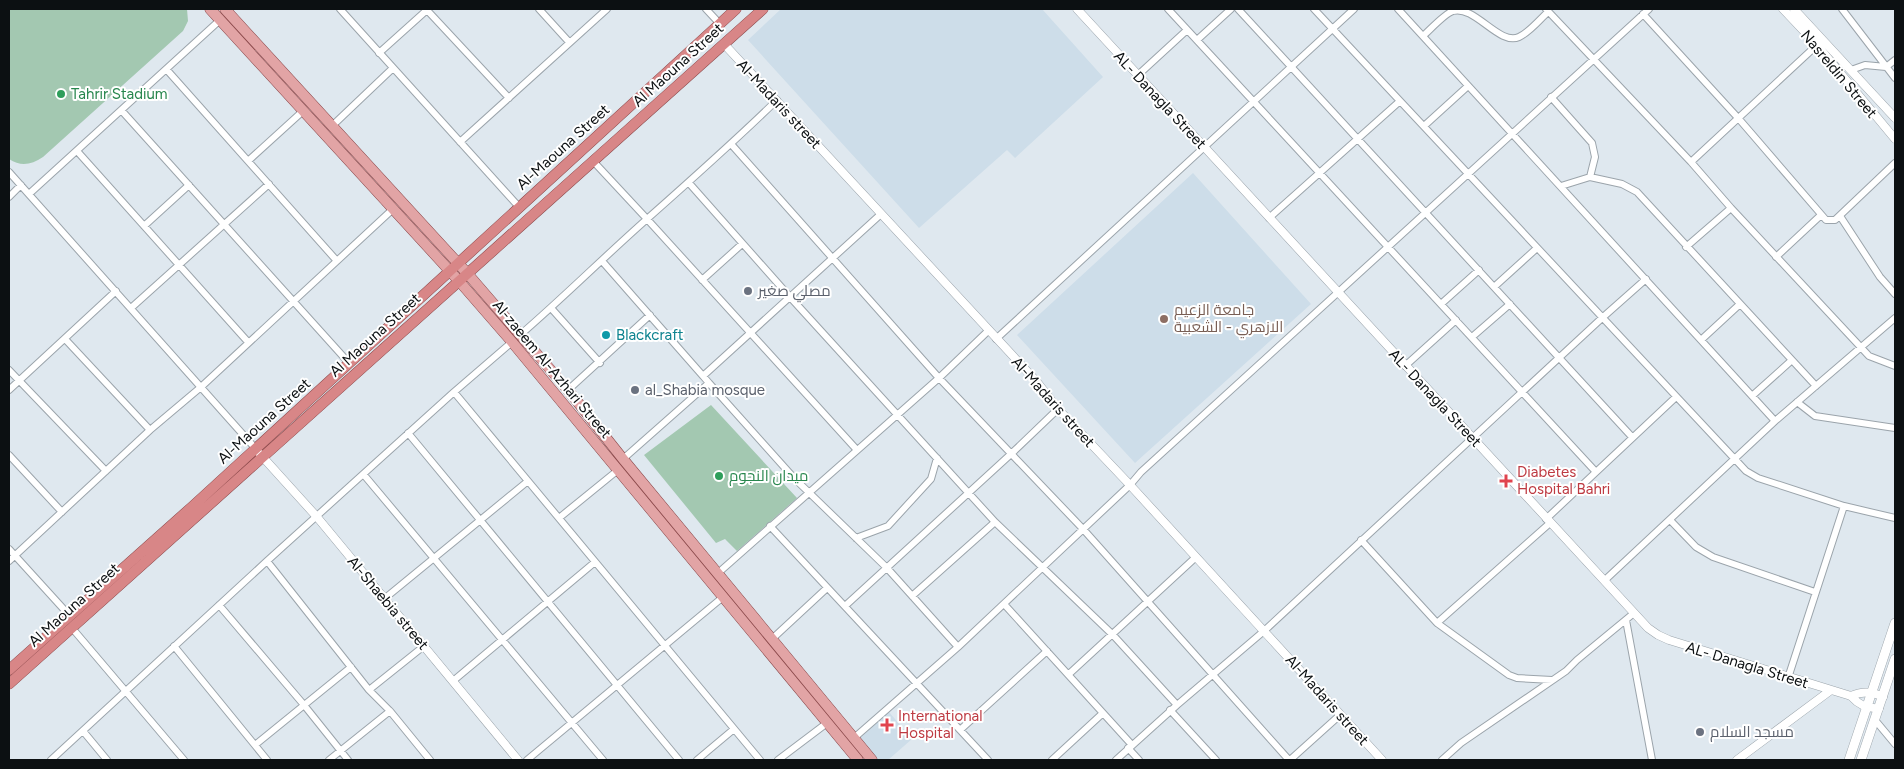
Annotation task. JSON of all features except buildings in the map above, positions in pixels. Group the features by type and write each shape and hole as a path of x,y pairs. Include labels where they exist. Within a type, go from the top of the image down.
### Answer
{"highway":[{"name":"Al-Maouna Street","path":"9,670 350,363 736,9"},
{"name":"Al Maouna Street","path":"9,684 763,9"}],"main road":[{"name":"Al-zaeem Al-Azhari Street","path":"210,9 450,271 512,342 858,760"},
{"name":"Al-zaeem Al-Azhari Street","path":"225,9 520,334 872,760"},
{"path":"1849,760 1873,693 1895,622"},
{"path":"1861,760 1895,658"}],"street":[{"path":"340,9 519,207"},
{"path":"379,53 427,9 509,98"},
{"path":"539,9 569,42"},
{"path":"460,142 607,9"},
{"path":"706,9 720,24"},
{"name":"AL- Danagla Street","path":"1077,9 1648,628 1669,640 1788,678 1852,696"},
{"path":"1168,9 1596,472"},
{"path":"1197,40 1230,9"},
{"path":"1238,9 1632,437"},
{"path":"1314,9 1746,471 1758,478 1844,506 1895,518"},
{"path":"996,339 1354,9"},
{"path":"1398,9 1775,421"},
{"path":"854,738 958,647 1130,486 1141,472 1649,9"},
{"name":"Nasreldin Street","path":"1783,9 1816,45 1895,139"},
{"name":"Nasreldin Street","path":"1794,9 1895,118"},
{"path":"1842,9 1895,78"},
{"path":"1423,36 1448,14 1453,11 1460,11 1470,14 1502,35 1513,39 1521,36 1547,10 1691,162 1776,258 1869,356 1895,366"},
{"path":"1643,14 1739,119 1826,220 1835,220 1840,216 1895,163"},
{"path":"29,194 220,20"},
{"path":"1138,75 1187,30"},
{"name":"Al-Madaris street","path":"724,44 1037,382 1058,409 1382,760"},
{"path":"1691,162 1816,45"},
{"path":"1851,70 1865,65 1886,67 1895,60"},
{"path":"332,126 393,68"},
{"path":"167,70 337,261"},
{"path":"1424,126 1468,86"},
{"path":"1551,97 1592,143 1595,157 1590,177"},
{"path":"520,334 689,183 777,100"},
{"path":"1269,218 1321,174 1400,101"},
{"path":"122,111 350,363"},
{"path":"248,161 303,111"},
{"path":"1888,131 1895,123"},
{"path":"730,144 939,378 1083,530 1290,760 1340,715"},
{"path":"77,151 248,342"},
{"path":"592,162 647,219 857,450"},
{"path":"9,172 255,448"},
{"path":"1560,186 1590,177 1631,188 1637,192 1816,386"},
{"path":"689,183 896,415 995,522 1113,635 1176,705"},
{"path":"131,308 269,184"},
{"path":"144,226 189,185"},
{"path":"9,197 21,186"},
{"path":"1686,247 1731,208"},
{"path":"9,561 393,209"},
{"path":"703,376 881,214"},
{"path":"1776,258 1821,215"},
{"path":"1840,216 1880,277 1895,294"},
{"path":"702,280 742,244"},
{"path":"1494,287 1537,248"},
{"path":"602,260 794,478 887,568 958,647"},
{"path":"1441,304 1479,270"},
{"path":"1116,760 1170,710 1264,631 1646,279"},
{"path":"9,390 116,292"},
{"path":"1472,337 1510,304"},
{"path":"1701,340 1740,304"},
{"path":"551,308 600,363"},
{"path":"568,390 600,363 650,315"},
{"path":"1605,580 1775,421 1895,318"},
{"path":"1405,366 1456,320"},
{"path":"717,574 939,378 988,331"},
{"path":"65,339 150,430"},
{"path":"51,760 125,690 364,475 408,433 512,342"},
{"path":"1752,396 1792,360"},
{"path":"9,370 106,471"},
{"path":"623,459 709,383"},
{"path":"454,392 760,760"},
{"path":"1438,623 1548,521 1632,437 1676,397"},
{"path":"1797,402 1815,416 1895,428"},
{"path":"845,606 1058,409"},
{"path":"408,433 679,760"},
{"name":"Al-Shaebia street","path":"255,448 317,517 518,760"},
{"path":"9,455 62,512"},
{"path":"856,538 888,526 931,479 937,458"},
{"path":"559,518 618,470"},
{"path":"364,475 603,760"},
{"path":"384,599 528,481"},
{"path":"1788,678 1844,506"},
{"path":"1670,520 1696,547 1713,557 1815,592"},
{"path":"912,596 995,522"},
{"path":"770,526 988,760"},
{"path":"1361,540 1438,623 1509,675 1516,678 1552,680"},
{"path":"9,549 69,615"},
{"path":"1069,674 1196,557"},
{"path":"267,561 369,690 390,711 430,760"},
{"path":"453,681 595,562"},
{"path":"772,639 827,588"},
{"path":"527,760 723,597"},
{"path":"1004,604 1103,713 1139,760"},
{"path":"220,605 348,760"},
{"path":"1442,760 1460,744 1566,671 1634,613"},
{"path":"1626,620 1652,760"},
{"path":"72,628 184,760"},
{"path":"174,646 267,760"},
{"path":"369,690 424,646"},
{"path":"960,730 1047,651"},
{"path":"255,745 351,667"},
{"path":"1737,760 1831,690"},
{"path":"1879,708 1862,706 1852,696 1865,692 1883,697"},
{"path":"1170,710 1216,760"},
{"path":"329,760 390,711"},
{"path":"1052,760 1103,713"},
{"path":"1875,720 1895,744"},
{"path":"778,760 827,723"},
{"path":"697,760 734,730"},
{"path":"82,731 107,760"}],"shaded area":[{"path":"781,9 1042,9 1103,77 1015,158 1007,150 919,228 748,40"},
{"name":"جامعة الزعيم الازهري - الشعبية","path":"1193,173 1311,304 1135,463 1017,335"},
{"name":"International Hospital","path":"889,712 912,739 888,760 875,760 858,740"}],"green space":[{"name":"Tahrir Stadium","path":"9,9 187,9 188,21 183,31 43,157 34,162 22,164 9,159"},
{"name":"ميدان النجوم","path":"711,405 797,498 737,551 725,539 716,543 644,455"}],"place":[{"name":"Tahrir Stadium","path":"61,94"},
{"name":"مصلي صغير","path":"748,291"},
{"name":"جامعة الزعيم الازهري - الشعبية","path":"1164,319"},
{"name":"Blackcraft","path":"606,335"},
{"name":"al_Shabia mosque","path":"635,390"},
{"name":"ميدان النجوم","path":"719,476"},
{"name":"Diabetes Hospital Bahri","path":"1506,481"},
{"name":"International Hospital","path":"887,725"},
{"name":"مسجد السلام","path":"1700,732"}]}
